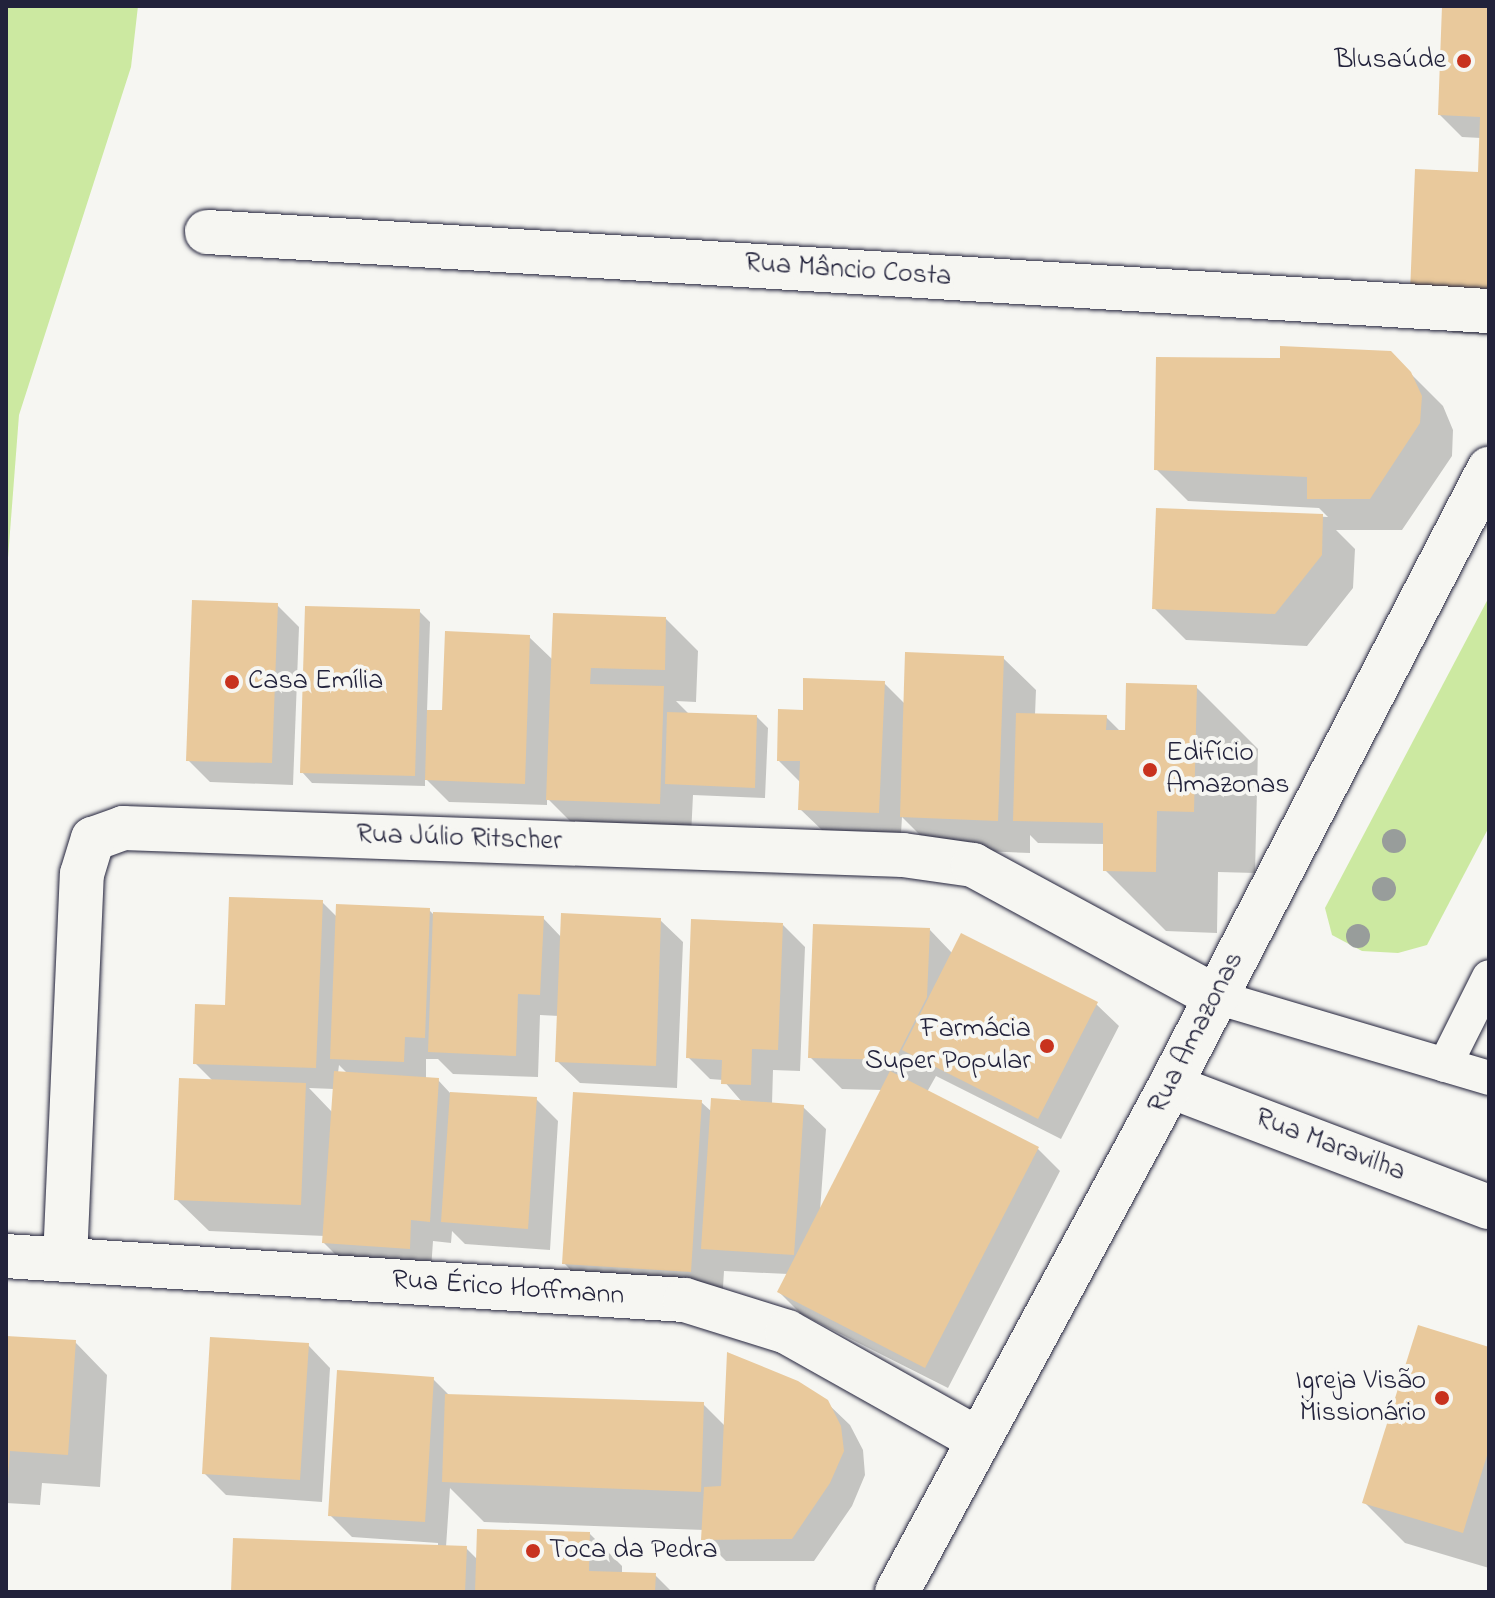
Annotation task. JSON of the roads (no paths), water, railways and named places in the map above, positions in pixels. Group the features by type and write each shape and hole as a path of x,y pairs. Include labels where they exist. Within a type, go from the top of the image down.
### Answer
{"street":[{"name":"Rua Mâncio Costa","path":"207,232 1489,311"},
{"name":"Rua Amazonas","path":"897,1592 1170,1086 1489,469"},
{"name":"Rua Júlio Ritscher","path":"65,1260 82,874 93,839 123,828 903,855 973,865 1216,997"},
{"name":"Rua Maravilha","path":"1170,1086 1489,1207"},
{"name":"Rua Érico Hoffmann","path":"6,1256 685,1300 787,1332 978,1439"}],"lane":[{"path":"1445,1065 1489,977"},
{"path":"1216,997 1489,1078"}],"place":[{"name":"Blusaúde","path":"1464,61"},
{"name":"Casa Emília","path":"232,682"},
{"name":"Edifício Amazonas","path":"1150,770"},
{"name":"Farmácia Super Popular","path":"1047,1046"},
{"name":"Igreja Visão Missionário","path":"1442,1398"},
{"name":"Toca da Pedra","path":"533,1551"}]}
